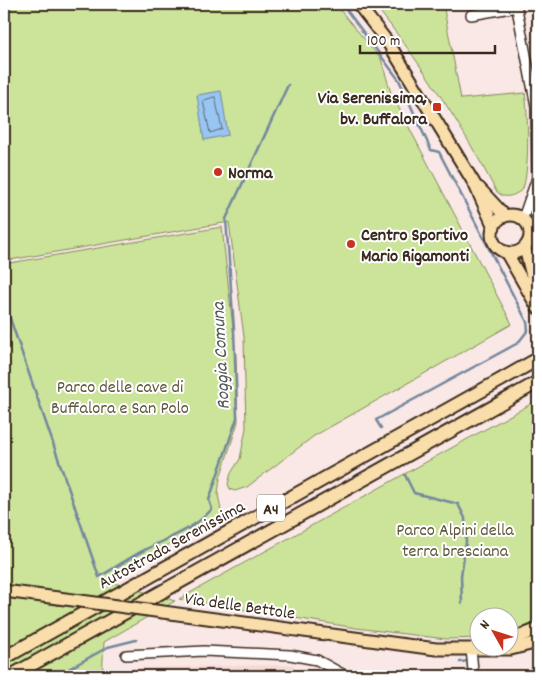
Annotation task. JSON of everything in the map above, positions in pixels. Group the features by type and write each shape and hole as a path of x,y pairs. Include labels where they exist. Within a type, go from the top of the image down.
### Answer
{"highway":[{"name":"Autostrada Serenissima","path":"4,658 538,359"},
{"name":"Autostrada Serenissima","path":"11,676 538,382"}],"main road":[{"path":"358,4 389,44 474,183 484,210 494,226 494,242 506,252 538,308"},
{"path":"474,183 505,216"},
{"path":"494,226 505,216 517,215 528,223 531,236 525,248 538,300"},
{"path":"506,252 513,253 525,248"},
{"name":"Via delle Bettole","path":"4,591 436,649 470,648"},
{"path":"520,636 538,629"},
{"name":"Via delle Bettole","path":"520,646 538,642"}],"street":[{"path":"471,15 516,5 537,106 537,178 523,218"},
{"path":"126,655 204,651 290,655 317,660 346,676"},
{"path":"470,676 472,671 471,658"}],"shaded area":[{"path":"294,665 293,676 108,676 124,668"}],"green space":[{"name":"Centro Sportivo Mario Rigamonti","path":"4,4 335,4 381,59 391,93 512,324 314,436 247,487 235,491 230,489 228,484 231,473 240,459 246,428 244,337 229,222 4,261"},
{"path":"374,4 443,4 461,99 525,93 527,158 525,183 522,190 509,196 499,194 496,191 440,95 408,48"},
{"name":"Parco delle cave di Buffalora e San Polo","path":"222,227 236,356 238,422 220,478 218,494 222,516 104,580 175,601 104,642 102,676 4,676 4,264"},
{"name":"Parco Alpini della terra bresciana","path":"538,400 538,619 535,624 520,629 520,608 470,608 470,638 446,639 356,628 179,599"}],"water":[{"path":"221,91 228,135 204,140 197,95"}],"waterway":[{"name":"Roggia Comuna","path":"342,4 399,80 431,150 439,152 527,322 528,330 518,343 376,420 381,428"},
{"name":"Roggia Comuna","path":"4,301 99,577 199,521 212,509 209,500 237,418 234,329 226,219 288,85"},
{"name":"Roggia Comuna","path":"405,475 414,493 458,504 465,518 466,542 461,576 462,603"},
{"name":"Roggia Comuna","path":"56,676 108,647 136,640"},
{"name":"Roggia Comuna","path":"460,662 469,661"}],"place":[{"name":"Via Serenissima, bv. Buffalora","path":"437,107"},
{"name":"Norma","path":"218,172"},
{"name":"Centro Sportivo Mario Rigamonti","path":"351,244"}]}
